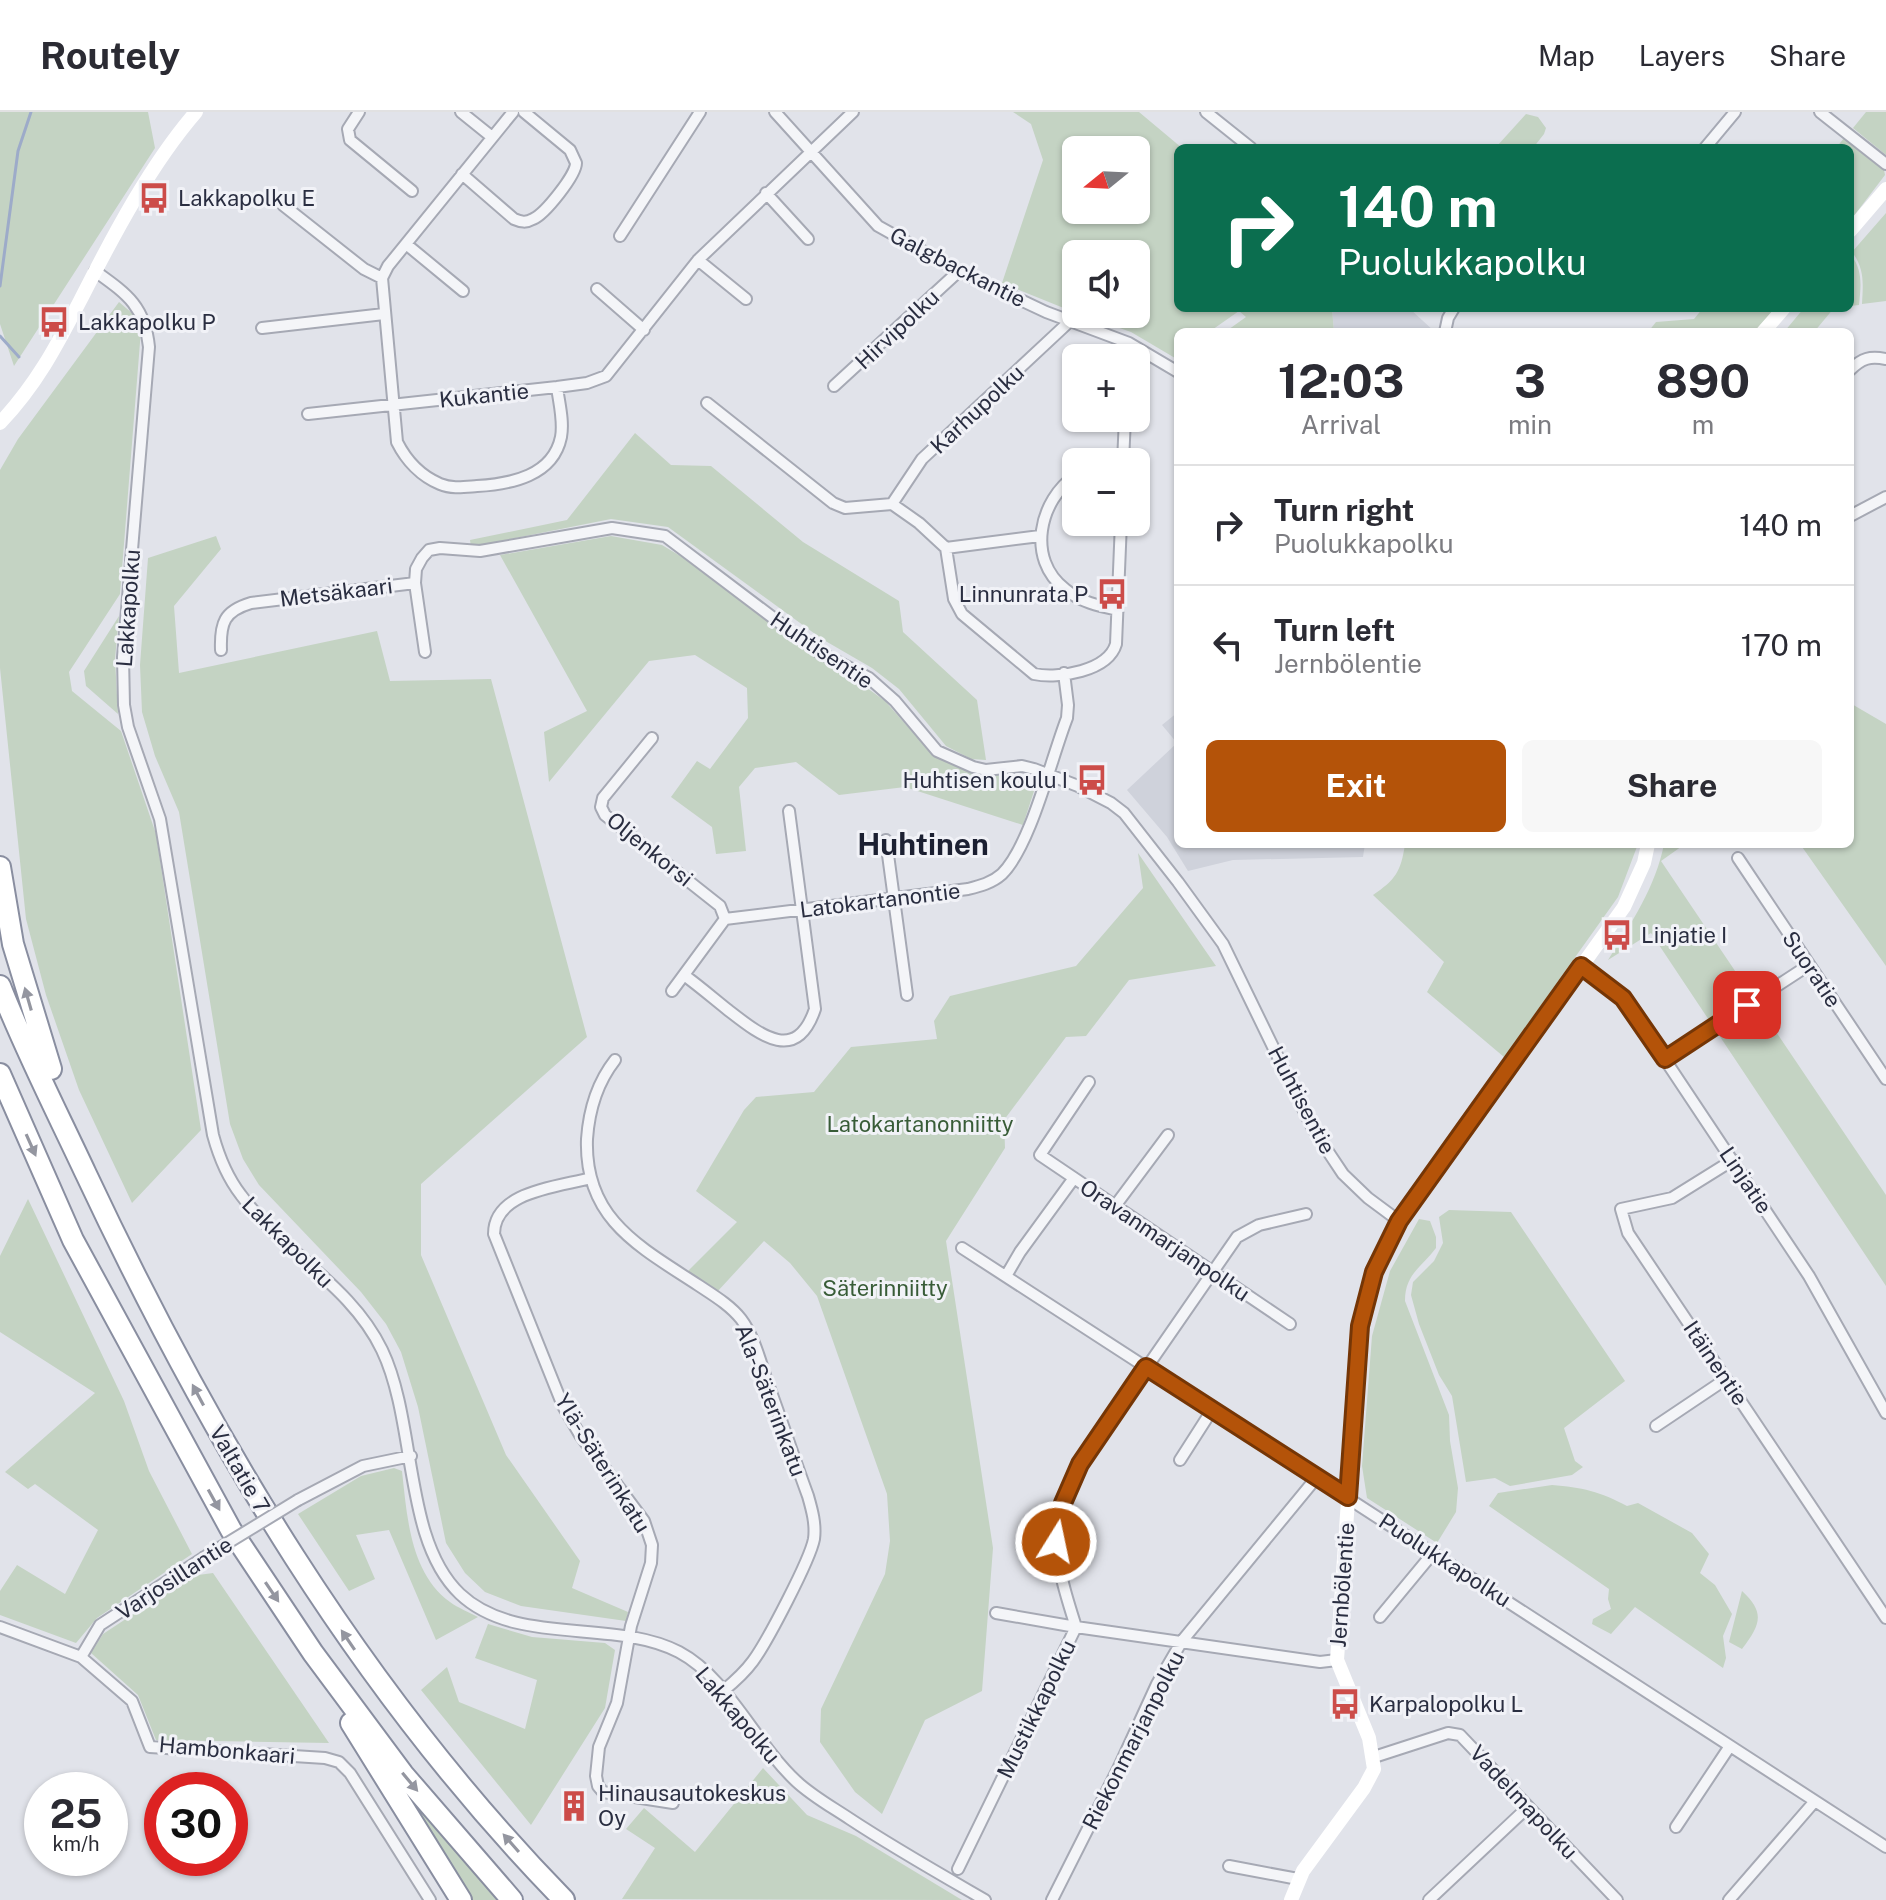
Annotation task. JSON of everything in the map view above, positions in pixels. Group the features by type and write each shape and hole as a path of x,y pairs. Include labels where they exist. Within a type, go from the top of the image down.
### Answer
{"highway":[{"path":"0,867 13,944 37,1030 113,1230"},
{"name":"Valtatie 7","path":"0,986 113,1230 230,1455 360,1657 436,1755 564,1900"},
{"name":"Valtatie 7","path":"0,1074 73,1240 231,1530 313,1653 403,1774 512,1900"},
{"path":"313,1653 342,1711 461,1900"}],"street":[{"path":"0,423 35,384 54,354 95,271 141,191 196,112"},
{"path":"359,112 348,129 350,140 412,191"},
{"path":"461,112 492,137"},
{"path":"513,112 388,266 382,278 397,442 410,463 442,485 452,488 486,485 533,474 553,455 561,437 557,387"},
{"path":"462,174 514,219 521,222 537,218 573,176 576,163 570,150 524,112"},
{"path":"620,236 700,112"},
{"name":"Galgbackantie","path":"775,112 878,226 959,271 1062,317"},
{"name":"Kukantie","path":"308,414 557,387 587,383 606,376 698,260 853,112"},
{"path":"1206,112 1246,144"},
{"path":"1708,144 1735,112"},
{"path":"1820,112 1886,164"},
{"path":"1854,226 1886,189"},
{"path":"766,193 808,239"},
{"path":"283,205 364,269 382,278"},
{"path":"406,244 463,291"},
{"path":"698,260 746,299"},
{"name":"Lakkapolku","path":"95,271 138,306 147,325 149,347 123,657 124,705 134,750 160,819 213,1135 229,1177 246,1202 353,1307 372,1332 394,1382 425,1536 440,1570 462,1596 488,1612 512,1621 629,1637 683,1654 701,1667 778,1763 813,1795 867,1831 985,1900"},
{"name":"Hirvipolku","path":"834,386 959,271"},
{"path":"597,289 644,330"},
{"path":"1766,328 1780,312"},
{"path":"262,328 384,314"},
{"name":"Karhupolku","path":"892,504 922,459 1062,328"},
{"name":"Galgbackantie","path":"1089,328 1129,343 1174,370"},
{"path":"1854,366 1869,357 1886,359"},
{"path":"707,403 820,495 838,506 892,504 919,523 946,548 954,599 962,614 1034,674 1064,673 1097,666 1111,656 1116,644 1121,536"},
{"path":"1062,486 1042,523 1040,536 1046,565 1065,589 1088,603 1118,610"},
{"path":"1854,514 1886,497"},
{"name":"Huhtisentie","path":"415,583 416,569 422,558 435,548 480,551 612,528 665,536 817,651 869,678 895,701 937,751 986,770 1022,766 1111,803 1137,826 1223,944 1312,1127 1343,1174 1399,1221"},
{"path":"946,548 1040,536"},
{"name":"Metsäkaari","path":"221,650 223,623 237,607 415,583 425,652"},
{"name":"Latokartanontie","path":"725,919 968,889 999,876 1021,848 1067,718 1064,673"},
{"name":"Oljenkorsi","path":"652,738 603,798 601,807 605,815 720,906 725,919"},
{"path":"684,975 761,1036 777,1041 799,1036 810,1024 815,1009 789,811"},
{"path":"886,840 907,995"},
{"name":"Jernbölentie","path":"1374,1757 1337,1660 1360,1326 1374,1272 1399,1221 1624,907 1644,863 1647,848"},
{"name":"Suoratie","path":"1738,858 1886,1079"},
{"path":"672,991 725,919"},
{"path":"1665,1059 1809,965"},
{"name":"Linjatie","path":"1581,966 1623,998 1665,1059 1817,1288 1886,1413"},
{"name":"Ala-Säterinkatu","path":"615,1060 597,1088 590,1116 587,1163 591,1178 605,1209 625,1235 723,1302 745,1324 813,1512 814,1536 808,1556 757,1655 723,1691"},
{"name":"Oravanmarjanpolku","path":"1089,1082 1040,1155 1290,1324"},
{"path":"1115,1206 1168,1135"},
{"name":"Itäinentie","path":"1733,1160 1672,1198 1621,1209 1628,1233 1886,1618"},
{"name":"Ylä-Säterinkatu","path":"591,1178 511,1201 497,1217 494,1234 563,1406 649,1532 652,1556 629,1637 617,1703 599,1747 598,1786 603,1792 673,1803"},
{"path":"1006,1276 1074,1178"},
{"name":"Mustikkapolku","path":"958,1869 1076,1627 1060,1579 1056,1542 1063,1503 1080,1464 1237,1237 1259,1225 1306,1214"},
{"name":"Puolukkapolku","path":"962,1248 1886,1847"},
{"path":"1656,1426 1726,1379"},
{"path":"1180,1460 1212,1410"},
{"name":"Varjosillantie","path":"81,1657 100,1625 298,1500 363,1466 411,1456"},
{"name":"Riekonmarjanpolku","path":"1052,1900 1157,1684 1182,1641 1317,1477"},
{"path":"1380,1617 1433,1553"},
{"path":"996,1613 1320,1662 1337,1660"},
{"name":"Hambonkaari","path":"0,1627 81,1657 132,1701 150,1747 325,1758 339,1762 350,1773 430,1900"},
{"name":"Vadelmapolku","path":"1374,1757 1454,1732 1460,1735 1617,1900"},
{"path":"1676,1827 1730,1746"},
{"path":"1291,1900 1298,1879 1364,1788 1374,1769 1374,1757"},
{"path":"1729,1900 1815,1801"},
{"path":"1429,1900 1528,1807"},
{"path":"1229,1866 1298,1879"}],"shaded area":[{"path":"1332,312 1413,312 1431,328 1334,328"},
{"path":"1174,715 1174,739 1162,725"},
{"path":"1174,746 1174,848 1364,848 1363,857 1233,860 1188,871 1167,837 1127,790"}],"green space":[{"path":"0,112 148,112 155,148 14,366 0,324"},
{"path":"1013,112 1139,112 1177,144 1174,144 1174,312 1238,312 1215,328 1174,328 1174,357 1119,328 1150,328 1150,240 1062,240 1062,307 1002,283 1043,160 1031,124"},
{"path":"1866,112 1886,112 1886,155 1853,128"},
{"path":"1526,114 1538,117 1546,128 1536,144 1499,144"},
{"path":"1854,146 1884,170 1885,175 1854,216"},
{"path":"1886,213 1886,301 1862,304 1863,283 1854,250"},
{"path":"1854,260 1861,285 1859,305 1854,306"},
{"path":"119,302 133,314 141,330 120,594 69,672 72,691 121,731 156,834 201,1130 132,1203 79,1090 46,995 26,919 0,668 0,470 18,439"},
{"path":"1240,312 1332,312 1334,328 1231,328 1246,317"},
{"path":"1700,312 1772,312 1758,328 1651,328 1656,322 1694,319"},
{"path":"1801,312 1831,312 1817,328 1787,328"},
{"path":"635,433 671,465 711,466 803,542 899,601 903,632 977,700 986,760 971,759 946,746 899,689 872,668 822,639 668,527 611,519 471,547 470,540 567,520"},
{"path":"216,536 221,549 174,606 179,673 377,631 390,681 491,679 587,1037 421,1184 421,1255 506,1455 580,1561 572,1588 628,1612 626,1621 521,1606 485,1592 465,1573 446,1543 418,1407 401,1352 386,1324 361,1292 259,1185 243,1159 230,1124 179,812 155,756 142,712 140,665 148,558"},
{"path":"611,536 662,545 692,563 807,651 885,701 932,754 974,773 1029,780 1035,788 1023,825 905,787 839,795 796,762 755,768 739,787 746,851 716,854 712,827 671,797 697,761 710,769 748,718 747,688 695,655 649,661 549,782 544,732 587,711 500,555"},
{"path":"119,616 115,659 118,714 86,686 84,671"},
{"path":"1854,705 1886,724 1886,966 1803,848 1854,848"},
{"path":"1404,848 1636,848 1618,897 1504,1057 1427,992 1444,962 1373,895 1387,885 1401,862"},
{"path":"1663,848 1679,848 1661,861 1886,1195 1886,1286 1651,933 1608,960 1634,919"},
{"name":"Säterinniitty","path":"1138,853 1216,966 1129,980 1086,1036 1066,1037 1004,1120 1005,1148 946,1241 993,1548 982,1691 925,1720 882,1814 855,1792 820,1742 821,1709 885,1574 890,1541 887,1494 817,1296 790,1263 764,1241 717,1292 686,1273 737,1222 696,1191 744,1110 756,1097 814,1092 851,1047 937,1039 934,1021 950,996 1076,966 1143,888"},
{"path":"28,1199 124,1401 149,1471 192,1554 97,1618 76,1643 0,1615 0,1591 17,1565 65,1594 98,1530 35,1484 28,1489 5,1472 95,1393 0,1332 0,1256"},
{"path":"1449,1210 1511,1212 1625,1381 1564,1428 1575,1461 1583,1467 1572,1475 1510,1486 1495,1478 1466,1482 1452,1396 1439,1375 1411,1295 1413,1282 1434,1261 1443,1243 1439,1217"},
{"path":"1419,1219 1430,1221 1436,1248 1411,1278 1405,1301 1449,1415 1458,1488 1456,1512 1437,1543 1367,1498 1362,1466 1372,1336 1390,1271"},
{"path":"394,1468 402,1471 409,1525 426,1576 450,1602 478,1617 436,1640 389,1530 356,1535 375,1579 349,1591 298,1514 361,1476"},
{"path":"1552,1485 1591,1491 1627,1506 1638,1503 1692,1533 1709,1554 1700,1573 1715,1585 1732,1614 1723,1636 1726,1658 1723,1668 1635,1607 1611,1634 1592,1624 1593,1619 1611,1609 1609,1589 1489,1506 1498,1493"},
{"path":"213,1573 329,1743 156,1740 138,1695 91,1653 103,1634 191,1576"},
{"path":"1742,1591 1755,1606 1758,1619 1742,1649 1729,1642"},
{"path":"488,1624 532,1637 605,1643 615,1650 605,1708 531,1825 421,1690 447,1667 459,1702 525,1729 537,1680 475,1658"},
{"path":"763,1768 807,1815 856,1836 962,1900 622,1899 655,1848 626,1829 644,1808 695,1852"},
{"path":"400,1787 497,1900 465,1900"}],"waterway":[{"path":"0,286 18,151 31,112"},
{"path":"0,336 19,357"}],"place":[{"name":"Lakkapolku E","path":"154,198"},
{"name":"Lakkapolku P","path":"54,322"},
{"name":"Linnunrata P","path":"1112,594"},
{"name":"Huhtisen koulu I","path":"1092,780"},
{"name":"Linjatie I","path":"1617,935"},
{"name":"Karpalopolku L","path":"1345,1704"},
{"name":"Hinausautokeskus Oy","path":"574,1806"}],"district":[{"name":"Huhtinen","path":"923,845"}],"route":[{"path":"1056,1542 1063,1503 1080,1464 1146,1367 1348,1497 1360,1326 1374,1272 1399,1221 1581,966 1623,998 1665,1059 1747,1005"}],"park label":[{"name":"Latokartanonniitty","path":"920,1124"}]}
